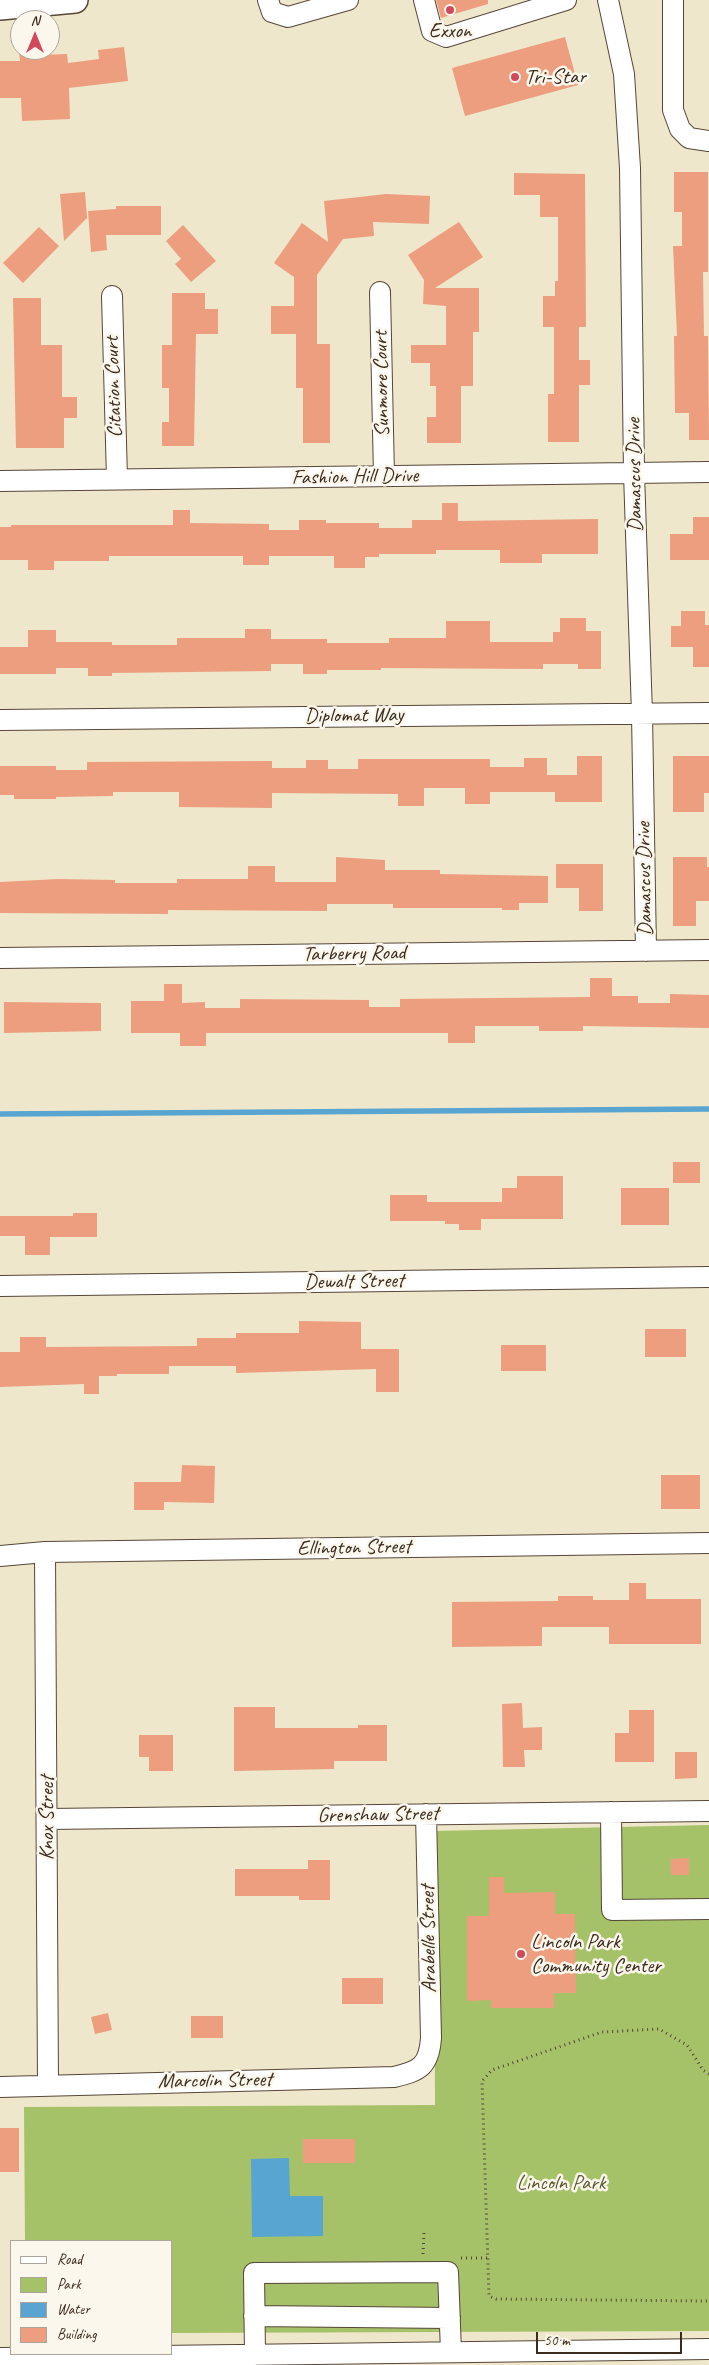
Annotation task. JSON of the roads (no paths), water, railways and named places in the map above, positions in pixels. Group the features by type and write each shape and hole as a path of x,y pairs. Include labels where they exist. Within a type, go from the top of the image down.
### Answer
{"main road":[{"path":"0,7 75,0"}],"street":[{"path":"268,0 272,12 288,17 348,0"},
{"path":"424,0 432,31 446,38 566,0"},
{"name":"Damascus Drive","path":"608,0 624,74 630,168 634,473 642,714 646,951"},
{"path":"672,0 672,110 680,128 689,138 709,141"},
{"name":"Sunmore Court","path":"380,292 384,476"},
{"name":"Citation Court","path":"112,296 117,479"},
{"name":"Fashion Hill Drive","path":"0,481 709,472"},
{"name":"Diplomat Way","path":"0,720 709,712"},
{"name":"Tarberry Road","path":"0,958 709,950"},
{"name":"Dewalt Street","path":"0,1286 709,1278"},
{"name":"Ellington Street","path":"0,1556 45,1552 709,1544"},
{"name":"Knox Street","path":"45,1552 48,2085"},
{"name":"Grenshaw Street","path":"48,1819 709,1811"},
{"path":"611,1812 612,1910 709,1909"},
{"name":"Arabelle Street","path":"426,1814 431,2038 430,2051 426,2063"},
{"name":"Marcolin Street","path":"0,2087 394,2077 411,2073 426,2063"},
{"path":"255,2354 254,2273 448,2272 451,2352"},
{"path":"254,2316 450,2318"},
{"path":"0,2358 255,2354 430,2359 451,2352 709,2349"}],"water":[{"path":"289,2158 290,2196 323,2196 323,2236 252,2237 251,2159"}],"waterway":[{"path":"0,1114 709,1109"}],"place":[{"name":"Exxon","path":"450,10"},
{"name":"Tri-Star","path":"515,77"},
{"name":"Lincoln Park Community Center","path":"521,1954"}],"park label":[{"name":"Lincoln Park","path":"561,2183"}]}
